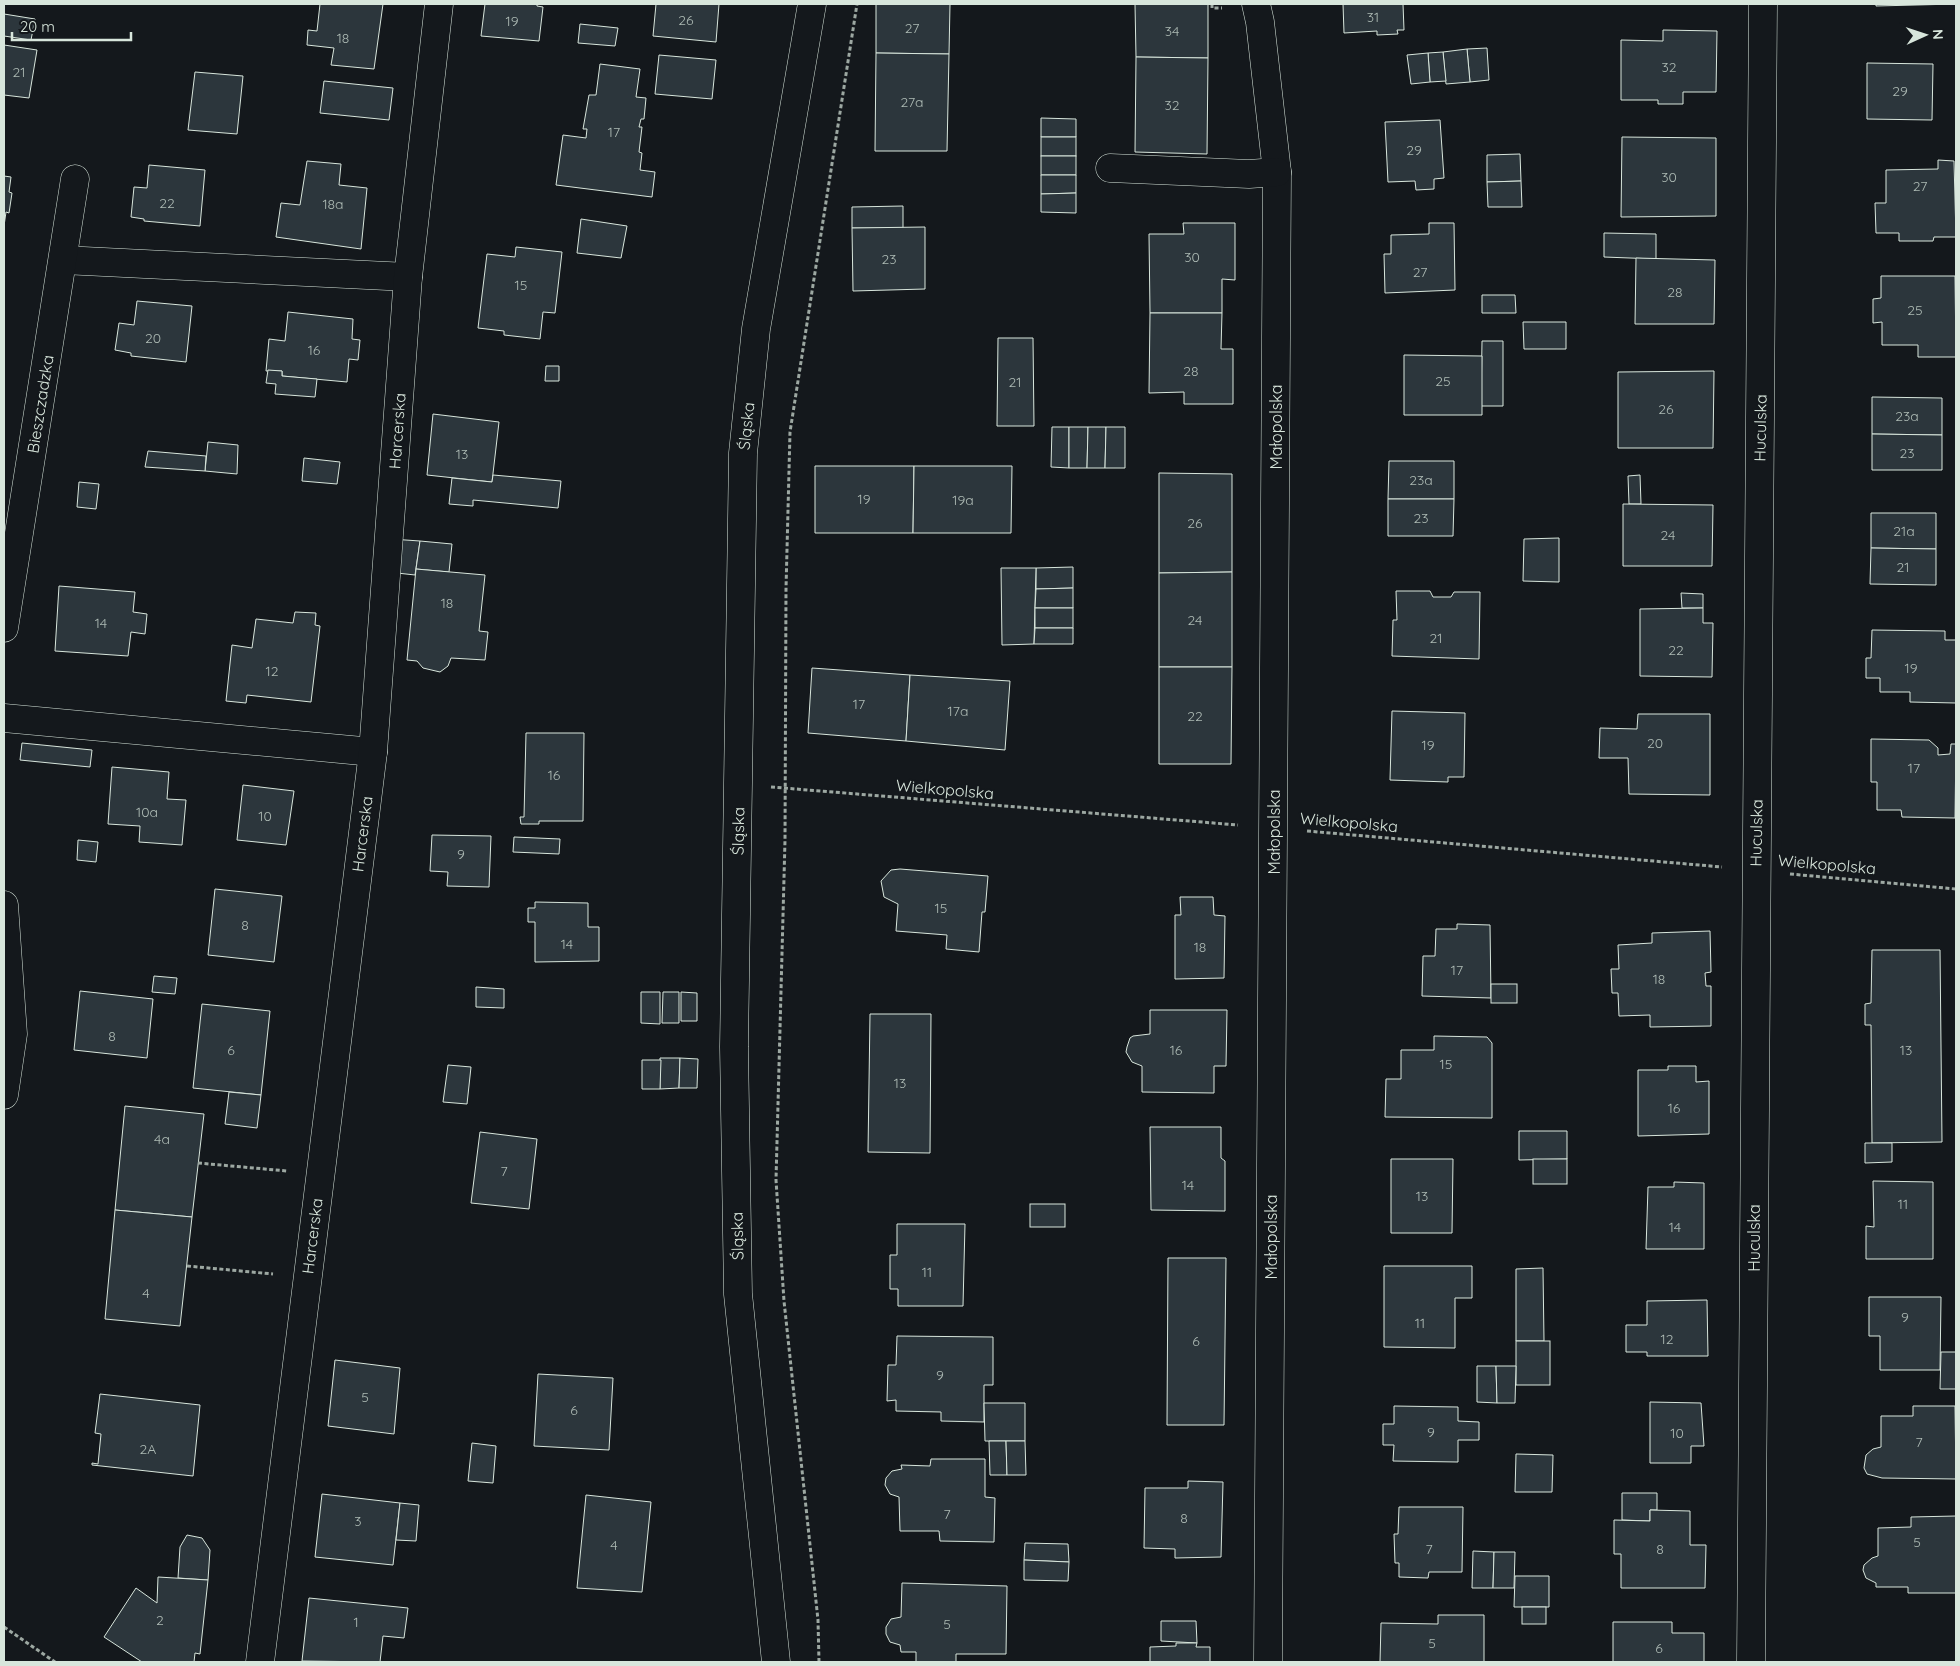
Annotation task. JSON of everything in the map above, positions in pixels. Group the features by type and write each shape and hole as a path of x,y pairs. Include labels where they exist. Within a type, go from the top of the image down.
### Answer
{"street":[{"name":"Harcerska","path":"260,1662 373,752 408,277 438,4"},
{"name":"Śląska","path":"776,1662 738,1294 734,1047 743,453 756,329 812,4"},
{"name":"Małopolska","path":"1256,4 1260,22 1278,172 1268,1662"},
{"name":"Huculska","path":"1751,1662 1763,4"},
{"path":"1110,168 1249,174 1278,172"},
{"name":"Bieszczadzka","path":"4,628 76,179"},
{"path":"62,260 408,277"},
{"path":"4,718 373,752"},
{"path":"4,905 13,1034 4,1095"}],"path":[{"path":"819,1662 818,1620 784,1301 776,1180 785,788 786,589 790,432 857,4"},
{"name":"Wielkopolska","path":"738,785 1274,828 1956,889"},
{"path":"198,1163 320,1175"},
{"path":"186,1266 307,1277"},
{"path":"4,1627 55,1662"}],"building":[{"path":"320,4 383,4 374,69 331,65 334,48 307,45 308,30 317,31"},
{"path":"485,4 537,4 537,6 543,7 539,41 481,36"},
{"path":"656,4 719,4 716,42 653,36"},
{"path":"876,4 950,4 949,54 876,53"},
{"path":"1135,4 1208,4 1208,58 1136,57"},
{"path":"1343,4 1403,4 1404,30 1397,30 1398,34 1377,35 1377,31 1344,33"},
{"path":"1876,4 1956,4 1876,6"},
{"path":"4,14 35,19 31,40 4,36"},
{"path":"580,24 618,28 615,46 578,43"},
{"path":"1663,30 1717,31 1716,92 1683,92 1683,104 1658,104 1658,100 1621,100 1621,40 1663,41"},
{"path":"4,45 37,50 29,98 4,95"},
{"path":"1487,48 1489,80 1470,82 1467,49"},
{"path":"1467,49 1470,82 1446,84 1443,52"},
{"path":"1443,52 1446,81 1430,82 1428,53"},
{"path":"876,53 949,54 947,151 875,151"},
{"path":"1428,53 1430,82 1411,84 1407,55"},
{"path":"659,55 716,60 712,99 655,94"},
{"path":"1136,57 1208,58 1207,154 1135,152"},
{"path":"1867,63 1933,64 1932,120 1867,119"},
{"path":"600,64 640,69 636,97 646,98 644,119 641,119 639,127 642,127 639,152 642,153 640,170 655,172 652,197 556,185 563,135 586,138 587,129 583,129 589,95 596,95"},
{"path":"195,72 243,76 237,134 188,130"},
{"path":"324,81 393,88 389,120 320,113"},
{"path":"1041,118 1076,119 1076,137 1041,137"},
{"path":"1440,120 1444,178 1434,179 1434,189 1416,190 1415,181 1388,182 1385,122"},
{"path":"1041,137 1076,137 1076,156 1041,156"},
{"path":"1622,137 1716,138 1716,216 1621,217"},
{"path":"1520,154 1521,181 1487,182 1487,155"},
{"path":"1041,156 1076,156 1076,175 1041,175"},
{"path":"1938,160 1954,161 1956,237 1934,237 1933,241 1899,241 1899,233 1876,233 1875,203 1886,203 1886,170 1938,169"},
{"path":"307,161 341,164 339,185 367,188 361,249 276,237 281,203 300,205"},
{"path":"149,165 205,170 200,226 144,221 144,219 131,217 134,187 147,188"},
{"path":"1041,175 1076,175 1076,193 1041,194"},
{"path":"4,176 11,177 9,192 12,193 9,213 6,212 4,226"},
{"path":"1521,181 1522,207 1488,207 1487,182"},
{"path":"1076,193 1076,213 1041,212 1041,194"},
{"path":"903,206 903,228 852,228 852,207"},
{"path":"581,219 627,226 621,258 577,253"},
{"path":"1183,223 1235,223 1235,280 1222,279 1222,313 1150,313 1149,234 1184,234"},
{"path":"1429,223 1454,223 1455,290 1385,293 1384,254 1391,254 1391,235 1429,234"},
{"path":"925,227 925,289 853,291 852,228"},
{"path":"1604,233 1656,234 1656,259 1604,257"},
{"path":"516,247 562,252 555,313 543,312 540,339 504,335 504,331 478,328 487,254 515,257"},
{"path":"1636,258 1715,260 1714,324 1635,324"},
{"path":"1881,276 1955,276 1956,357 1918,357 1918,345 1882,345 1882,322 1873,323 1873,299 1881,298"},
{"path":"1482,295 1515,295 1516,313 1482,313"},
{"path":"137,301 192,306 186,362 131,356 131,353 115,350 119,323 134,325"},
{"path":"288,312 353,319 352,339 360,340 358,360 349,359 347,382 282,376 282,371 266,371 269,339 285,341"},
{"path":"1150,313 1222,313 1221,349 1233,349 1233,404 1184,404 1184,392 1149,393"},
{"path":"1523,322 1566,322 1566,349 1524,349"},
{"path":"998,338 1033,338 1034,426 997,426"},
{"path":"1482,341 1503,341 1503,406 1481,406"},
{"path":"1404,355 1482,356 1482,415 1404,415"},
{"path":"546,366 559,366 559,381 545,381"},
{"path":"268,370 282,371 282,376 317,379 315,397 275,394 276,384 266,383"},
{"path":"1714,371 1713,448 1618,448 1618,372"},
{"path":"1872,397 1942,398 1942,435 1872,434"},
{"path":"433,414 499,422 492,482 427,475"},
{"path":"1052,427 1069,427 1069,468 1051,467"},
{"path":"1069,427 1088,427 1087,468 1069,468"},
{"path":"1088,427 1106,427 1105,468 1087,468"},
{"path":"1106,427 1125,427 1125,468 1105,468"},
{"path":"1872,434 1942,435 1942,470 1872,470"},
{"path":"208,442 238,445 237,474 205,471"},
{"path":"148,451 206,456 205,471 145,467"},
{"path":"304,458 340,462 337,484 302,481"},
{"path":"1389,461 1454,461 1454,499 1388,499"},
{"path":"815,466 914,466 913,533 815,533"},
{"path":"914,466 1012,466 1011,533 913,533"},
{"path":"1159,473 1232,474 1232,572 1159,573"},
{"path":"493,475 561,481 558,508 473,500 473,506 449,504 452,478 492,482"},
{"path":"1640,475 1641,504 1629,504 1628,476"},
{"path":"79,482 99,484 96,509 77,507"},
{"path":"1388,499 1454,499 1453,536 1388,536"},
{"path":"1623,504 1713,505 1712,566 1623,566"},
{"path":"1871,513 1936,513 1936,549 1871,548"},
{"path":"1559,538 1559,582 1523,581 1524,539"},
{"path":"391,539 420,541 415,575 388,572"},
{"path":"420,541 452,544 449,572 416,569"},
{"path":"1871,548 1936,549 1936,585 1870,584"},
{"path":"1073,567 1073,588 1036,589 1036,568"},
{"path":"1001,568 1036,568 1034,644 1002,645"},
{"path":"416,569 485,575 479,631 488,632 485,660 451,658 448,666 440,672 423,668 417,661 407,660"},
{"path":"1232,572 1232,667 1159,667 1159,573"},
{"path":"59,586 135,592 133,612 147,614 145,634 131,632 128,656 55,651"},
{"path":"1073,588 1073,608 1035,608 1036,589"},
{"path":"1396,591 1430,591 1433,597 1451,597 1454,592 1480,592 1479,659 1392,656 1393,620 1397,620"},
{"path":"1681,593 1703,594 1703,608 1682,608"},
{"path":"1035,608 1073,608 1073,628 1035,628"},
{"path":"1703,608 1703,623 1713,623 1712,677 1640,676 1640,609"},
{"path":"295,612 316,613 315,625 320,626 311,702 247,695 246,703 226,701 232,645 252,648 256,619 293,623"},
{"path":"1035,628 1073,628 1073,644 1034,644"},
{"path":"1872,630 1945,631 1945,640 1956,640 1956,703 1910,702 1910,692 1880,692 1880,678 1866,678 1866,658 1871,658"},
{"path":"1159,667 1232,667 1231,764 1159,764"},
{"path":"812,668 910,675 906,741 808,733"},
{"path":"910,675 1010,681 1005,750 906,741"},
{"path":"1392,711 1465,713 1464,777 1448,777 1448,782 1390,780"},
{"path":"1638,714 1710,714 1710,795 1629,794 1628,758 1599,758 1600,728 1637,729"},
{"path":"526,733 584,733 583,821 539,821 539,824 521,824 520,817 524,817"},
{"path":"1871,739 1929,740 1938,748 1938,755 1950,754 1951,744 1956,744 1955,818 1902,817 1901,810 1877,810 1877,782 1871,782"},
{"path":"22,743 92,750 90,767 20,760"},
{"path":"112,767 169,772 167,799 186,800 182,845 139,842 140,826 108,824"},
{"path":"243,785 294,791 286,845 237,840"},
{"path":"432,835 491,836 489,887 447,886 448,872 430,871"},
{"path":"514,837 560,839 559,854 513,852"},
{"path":"78,840 98,842 96,862 77,860"},
{"path":"900,869 988,876 985,912 982,912 979,952 946,949 947,935 896,931 898,904 884,897 881,881 891,870"},
{"path":"215,889 282,896 274,962 208,955"},
{"path":"1180,897 1213,897 1214,915 1225,916 1224,978 1175,979 1175,915 1181,915"},
{"path":"535,902 588,903 588,927 599,927 599,961 535,962 535,922 528,922 528,908 535,908"},
{"path":"1457,924 1490,925 1491,998 1422,996 1423,956 1435,956 1436,929 1457,929"},
{"path":"1710,931 1711,972 1705,973 1706,986 1711,986 1711,1026 1650,1027 1650,1015 1619,1016 1618,993 1612,993 1611,969 1619,969 1618,945 1652,943 1652,933"},
{"path":"1872,950 1940,950 1942,1142 1872,1143 1871,1025 1865,1025 1865,1004 1871,1003"},
{"path":"154,976 177,978 175,994 152,992"},
{"path":"1491,984 1517,984 1517,1003 1491,1003"},
{"path":"476,987 504,989 504,1008 476,1007"},
{"path":"80,991 153,999 147,1058 74,1050"},
{"path":"641,992 660,992 660,1024 641,1023"},
{"path":"663,992 679,992 679,1023 662,1023"},
{"path":"681,992 697,993 697,1021 681,1021"},
{"path":"202,1004 270,1011 261,1095 193,1088"},
{"path":"1150,1010 1227,1010 1226,1066 1214,1066 1214,1093 1142,1092 1142,1066 1132,1062 1126,1052 1130,1038 1150,1034"},
{"path":"870,1014 931,1014 930,1153 868,1152"},
{"path":"1434,1036 1487,1037 1492,1043 1492,1118 1385,1117 1386,1079 1401,1079 1401,1050 1434,1050"},
{"path":"660,1058 680,1058 679,1088 660,1089"},
{"path":"680,1058 698,1059 697,1088 679,1088"},
{"path":"642,1060 661,1060 660,1089 642,1089"},
{"path":"448,1065 471,1067 467,1104 443,1102"},
{"path":"1668,1066 1696,1066 1696,1082 1709,1081 1709,1134 1638,1136 1638,1070 1668,1070"},
{"path":"229,1092 261,1095 257,1128 225,1124"},
{"path":"125,1106 204,1114 192,1217 115,1210"},
{"path":"1150,1127 1221,1127 1221,1158 1225,1161 1225,1211 1151,1210"},
{"path":"1519,1131 1567,1131 1567,1159 1519,1160"},
{"path":"480,1132 537,1139 529,1209 471,1203"},
{"path":"1865,1143 1892,1143 1892,1162 1865,1163"},
{"path":"1391,1159 1453,1159 1452,1233 1391,1233"},
{"path":"1533,1159 1567,1159 1567,1184 1533,1184"},
{"path":"1873,1181 1933,1182 1933,1259 1866,1259 1866,1226 1874,1227"},
{"path":"1674,1182 1704,1183 1704,1249 1646,1249 1648,1187 1674,1187"},
{"path":"1030,1204 1065,1204 1065,1227 1030,1227"},
{"path":"115,1210 192,1217 180,1326 105,1319"},
{"path":"897,1224 965,1224 963,1306 898,1306 898,1289 890,1289 890,1255 897,1255"},
{"path":"1168,1258 1226,1258 1224,1425 1167,1425"},
{"path":"1384,1266 1472,1266 1472,1298 1455,1298 1455,1348 1384,1347"},
{"path":"1543,1268 1544,1341 1516,1341 1516,1269"},
{"path":"1869,1297 1941,1297 1940,1370 1880,1370 1880,1336 1869,1336"},
{"path":"1707,1300 1708,1356 1647,1356 1647,1352 1626,1352 1626,1325 1647,1325 1647,1301"},
{"path":"897,1336 993,1337 993,1385 984,1385 984,1422 941,1421 941,1412 896,1411 896,1400 887,1401 888,1365 896,1365"},
{"path":"1516,1341 1550,1341 1550,1385 1516,1385"},
{"path":"1941,1352 1956,1352 1956,1389 1940,1389"},
{"path":"335,1360 400,1368 394,1434 328,1426"},
{"path":"1477,1366 1496,1366 1497,1403 1477,1402"},
{"path":"1496,1366 1516,1366 1515,1403 1497,1403"},
{"path":"538,1374 613,1378 609,1450 534,1446"},
{"path":"100,1394 200,1405 193,1476 92,1465 92,1463 98,1464 101,1434 95,1433"},
{"path":"1650,1402 1701,1403 1704,1446 1691,1446 1691,1463 1650,1463"},
{"path":"984,1403 1025,1403 1025,1441 985,1441"},
{"path":"1394,1406 1458,1407 1458,1421 1479,1422 1479,1440 1458,1440 1458,1462 1393,1461 1394,1445 1383,1445 1383,1424 1394,1424"},
{"path":"1913,1406 1955,1406 1956,1479 1882,1478 1867,1474 1864,1468 1866,1455 1873,1449 1881,1447 1881,1416 1913,1416"},
{"path":"989,1441 1006,1441 1007,1475 990,1475"},
{"path":"1006,1441 1025,1441 1026,1475 1007,1475"},
{"path":"472,1443 496,1446 493,1483 468,1481"},
{"path":"1516,1454 1553,1455 1552,1492 1515,1492"},
{"path":"931,1459 985,1459 985,1497 995,1498 994,1542 940,1541 939,1531 900,1531 899,1497 890,1494 885,1485 886,1478 892,1471 902,1469 901,1465 930,1466"},
{"path":"1188,1481 1223,1482 1221,1557 1175,1558 1175,1549 1144,1548 1145,1488 1188,1488"},
{"path":"1622,1493 1657,1493 1657,1510 1650,1510 1650,1521 1622,1520"},
{"path":"322,1494 400,1503 393,1565 315,1557"},
{"path":"586,1495 651,1502 642,1592 577,1588"},
{"path":"400,1503 419,1505 416,1541 396,1540"},
{"path":"1399,1507 1463,1507 1462,1572 1429,1572 1428,1578 1399,1577 1399,1563 1395,1563 1394,1534 1398,1534"},
{"path":"1650,1510 1690,1511 1690,1545 1706,1545 1705,1588 1621,1588 1621,1554 1614,1554 1614,1520 1650,1521"},
{"path":"1956,1516 1956,1593 1908,1593 1908,1587 1876,1587 1876,1583 1866,1578 1863,1570 1864,1565 1872,1558 1878,1556 1878,1528 1911,1527 1911,1517"},
{"path":"187,1535 202,1538 210,1550 208,1580 178,1578 180,1547"},
{"path":"1025,1543 1068,1544 1069,1562 1024,1560"},
{"path":"1473,1551 1494,1552 1493,1588 1472,1588"},
{"path":"1494,1552 1515,1552 1514,1588 1493,1588"},
{"path":"1024,1560 1069,1562 1068,1581 1024,1580"},
{"path":"1515,1576 1549,1576 1549,1607 1514,1607"},
{"path":"158,1577 208,1580 200,1654 195,1653 194,1662 142,1662 104,1637 136,1588 157,1603"},
{"path":"902,1583 1007,1586 1006,1654 956,1654 956,1662 916,1662 916,1652 901,1652 900,1645 890,1642 886,1634 886,1627 891,1619 901,1617"},
{"path":"309,1598 408,1608 404,1638 383,1636 380,1662 302,1661"},
{"path":"1522,1607 1546,1607 1546,1624 1522,1624"},
{"path":"1438,1615 1484,1615 1484,1662 1380,1662 1381,1623 1438,1624"},
{"path":"1161,1621 1196,1621 1197,1643 1161,1641"},
{"path":"1613,1622 1672,1622 1672,1633 1704,1633 1704,1662 1613,1662"},
{"path":"1176,1643 1197,1643 1196,1647 1210,1647 1210,1662 1150,1662 1150,1647 1176,1646"}]}
